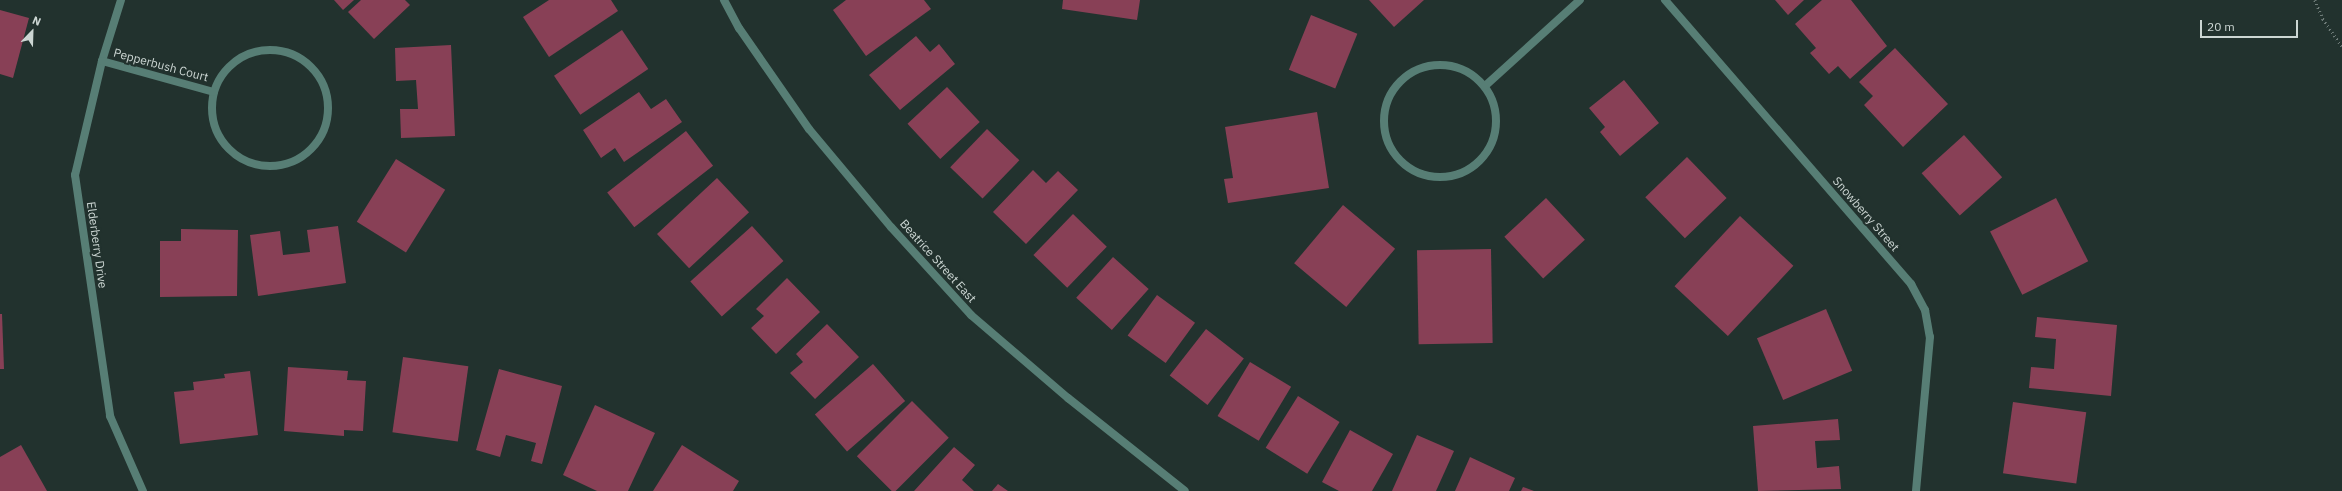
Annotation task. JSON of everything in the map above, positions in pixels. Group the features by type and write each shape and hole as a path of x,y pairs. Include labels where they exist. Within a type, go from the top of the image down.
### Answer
{"street":[{"name":"Elderberry Drive","path":"121,0 102,61 75,175 110,416 143,491"},
{"name":"Beatrice Street East","path":"724,0 740,28 809,129 891,227 971,315 1068,398 1185,491"},
{"path":"1485,86 1580,0"},
{"name":"Snowberry Street","path":"1665,0 1911,284 1925,310 1930,337 1916,491"},
{"name":"Pepperbush Court","path":"276,50 290,53 312,67 324,84 329,104 328,124 319,142 306,156 290,164 272,167 253,165 232,153 224,144 215,128 211,110 214,92 223,74 237,59 256,51 276,50"},
{"name":"Pepperbush Court","path":"102,61 214,92"},
{"path":"1433,65 1451,66 1468,72 1485,86 1492,100 1496,118 1494,136 1486,153 1473,166 1456,174 1437,177 1419,173 1403,163 1392,148 1385,131 1384,113 1390,96 1400,81 1415,70 1433,65"}],"path":[{"path":"2315,0 2323,19 2342,46"}],"building":[{"path":"334,0 354,0 343,10"},
{"path":"361,0 405,0 410,5 374,39 348,12"},
{"path":"549,0 611,0 618,11 549,57 523,17"},
{"path":"846,0 924,0 931,9 866,56 833,10"},
{"path":"1063,0 1140,0 1137,20 1062,9"},
{"path":"1369,0 1424,0 1394,27"},
{"path":"1775,0 1804,0 1788,15"},
{"path":"1822,0 1851,0 1887,46 1850,79 1838,66 1829,74 1810,53 1816,48 1795,24"},
{"path":"0,10 29,18 13,78 0,74"},
{"path":"1311,15 1357,34 1335,88 1289,70"},
{"path":"622,30 648,69 580,115 554,76"},
{"path":"916,36 930,52 939,44 955,64 900,110 869,75"},
{"path":"451,45 455,136 401,138 400,109 418,109 416,80 396,81 395,48"},
{"path":"1895,48 1948,104 1903,147 1864,105 1873,96 1859,82"},
{"path":"1624,80 1659,123 1620,156 1600,132 1605,127 1589,108"},
{"path":"947,87 980,122 940,159 908,124"},
{"path":"639,92 651,109 666,99 682,122 624,162 615,148 601,158 583,130"},
{"path":"1317,112 1329,188 1228,203 1224,179 1233,178 1225,127"},
{"path":"987,129 1019,160 983,198 950,167"},
{"path":"686,131 713,166 634,227 607,193"},
{"path":"1964,135 2002,177 1960,215 1922,173"},
{"path":"1687,157 1727,198 1685,238 1645,197"},
{"path":"396,159 445,190 406,252 357,222"},
{"path":"1033,170 1046,183 1058,171 1078,190 1026,244 993,212"},
{"path":"717,178 749,212 689,268 657,234"},
{"path":"1546,198 1585,240 1543,279 1504,237"},
{"path":"2056,198 2088,261 2022,295 1990,232"},
{"path":"1343,205 1395,249 1346,307 1294,263"},
{"path":"1073,214 1107,247 1067,288 1033,255"},
{"path":"1740,216 1793,266 1728,336 1675,286"},
{"path":"338,226 346,283 258,296 250,235 280,231 283,255 310,252 307,230"},
{"path":"752,226 783,261 722,316 690,282"},
{"path":"181,229 238,230 237,296 160,297 160,241 181,241"},
{"path":"1491,249 1493,343 1419,344 1417,250"},
{"path":"1113,257 1149,289 1112,330 1076,298"},
{"path":"787,278 820,312 776,354 751,328 764,316 756,309"},
{"path":"1157,295 1195,323 1166,363 1128,335"},
{"path":"1826,309 1852,371 1783,400 1757,338"},
{"path":"0,314 2,314 4,369 0,369"},
{"path":"2037,317 2117,325 2111,396 2029,388 2031,367 2054,369 2056,339 2035,337"},
{"path":"827,324 859,357 815,399 790,373 803,362 796,354"},
{"path":"1206,329 1244,359 1208,405 1170,375"},
{"path":"403,357 468,366 458,441 392,432"},
{"path":"1250,362 1291,387 1259,441 1218,416"},
{"path":"873,364 905,401 847,451 815,415"},
{"path":"288,367 348,371 347,380 366,381 363,431 344,430 344,436 284,431"},
{"path":"499,369 562,386 542,464 531,461 536,443 506,435 500,457 476,450"},
{"path":"250,371 258,435 180,444 174,392 194,390 193,382 225,378 224,374"},
{"path":"1298,396 1340,422 1307,474 1266,448"},
{"path":"912,401 949,438 896,491 892,491 857,456"},
{"path":"2013,402 2086,412 2076,484 2003,473"},
{"path":"595,405 655,433 628,491 597,491 563,475"},
{"path":"1838,419 1840,440 1815,441 1817,468 1839,466 1841,489 1758,491 1753,426"},
{"path":"1350,430 1393,454 1372,491 1339,491 1322,482"},
{"path":"1417,435 1454,451 1436,491 1392,491"},
{"path":"21,445 47,491 0,491 0,457"},
{"path":"682,445 739,481 733,491 653,491"},
{"path":"954,447 975,465 962,480 974,491 914,491"},
{"path":"1470,457 1515,478 1509,491 1455,491"},
{"path":"998,484 1008,491 992,491"},
{"path":"1523,487 1534,491 1521,491"}]}
